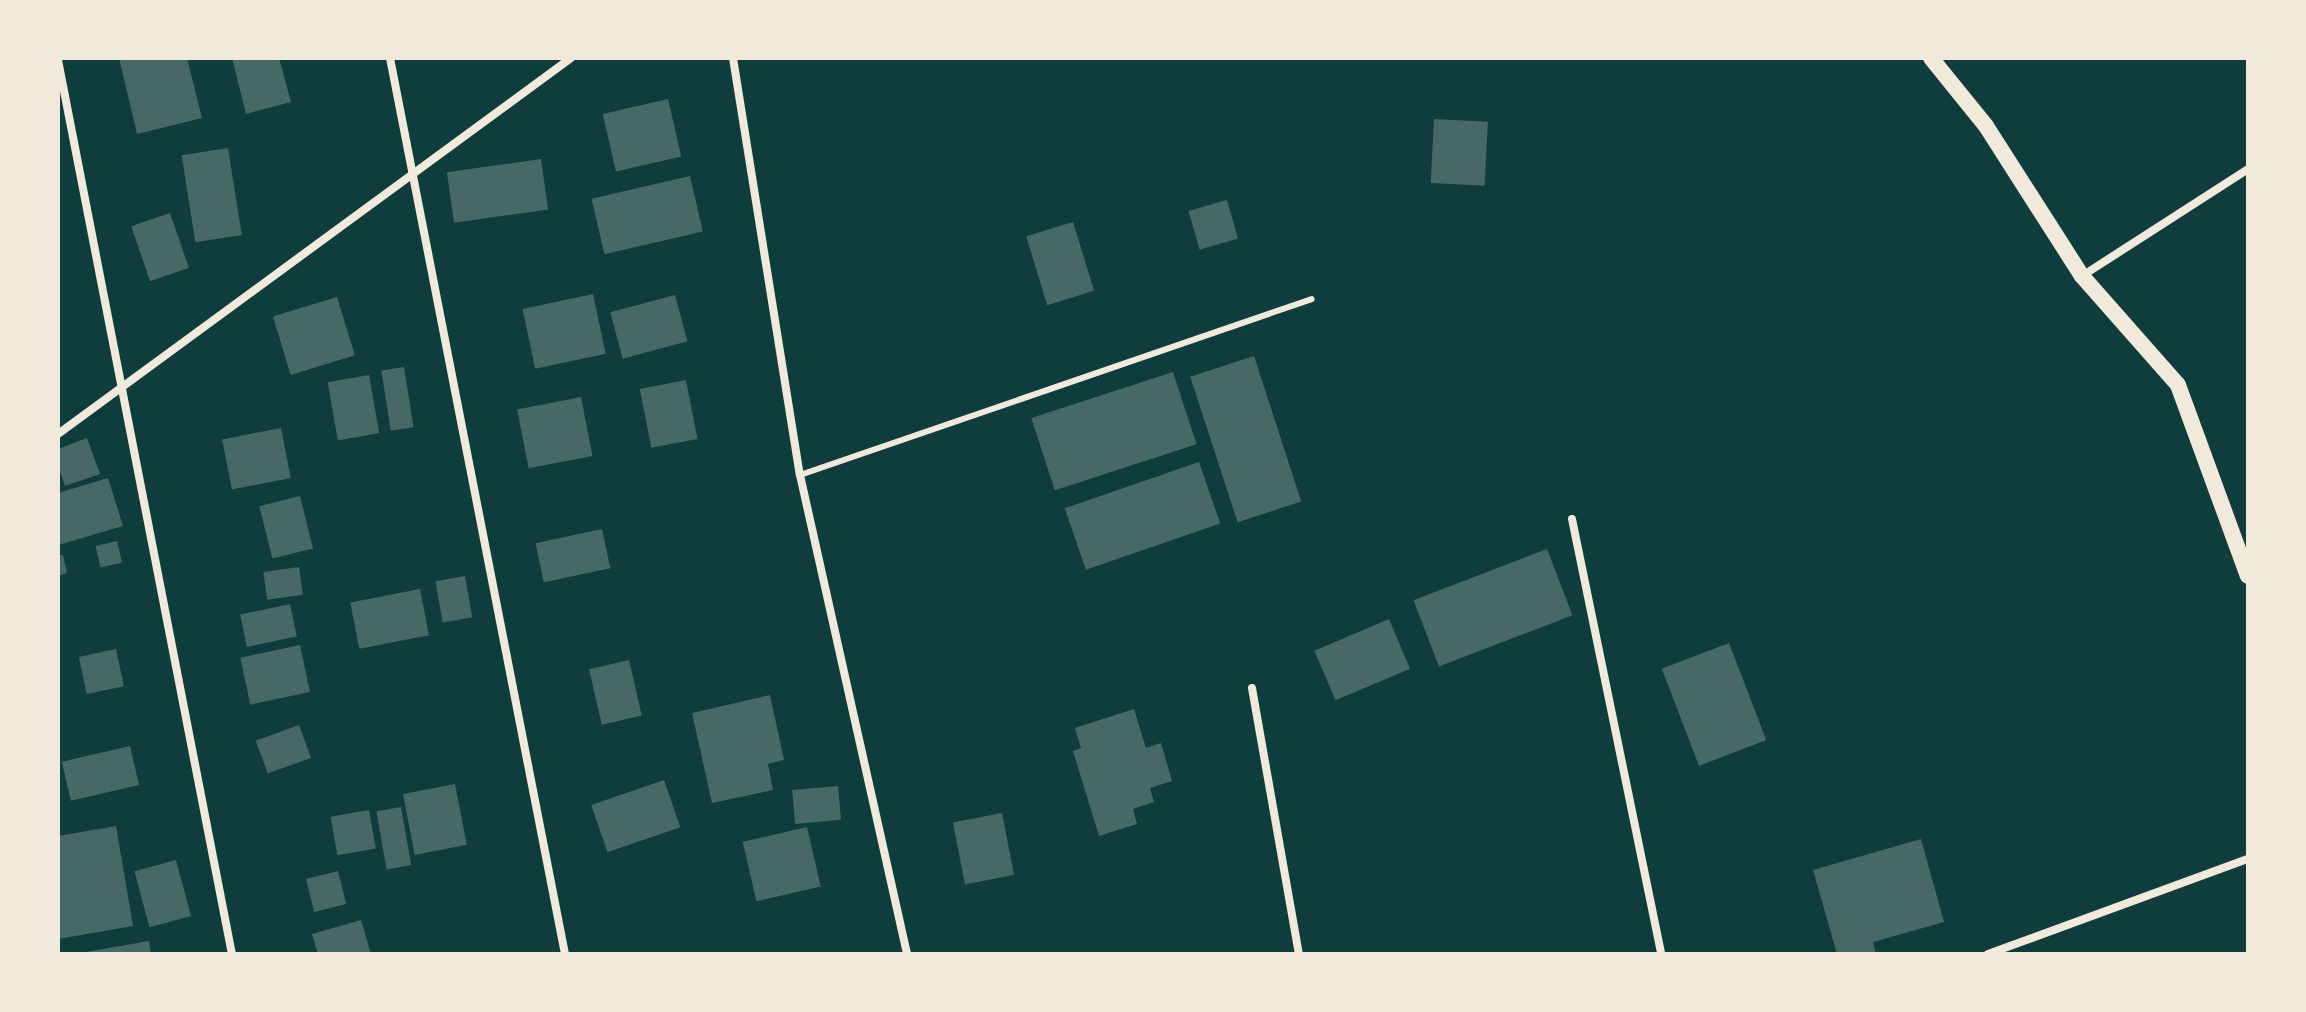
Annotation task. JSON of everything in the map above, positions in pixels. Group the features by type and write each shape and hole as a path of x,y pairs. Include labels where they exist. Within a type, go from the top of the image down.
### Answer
{"main road":[{"path":"1931,58 1986,126 2082,276 2178,385 2248,576"}],"street":[{"path":"390,58 565,954"},
{"path":"58,434 571,58"},
{"path":"733,58 800,475 907,954"},
{"path":"58,60 232,954"},
{"path":"2082,276 2248,169"},
{"path":"1572,519 1661,954"},
{"path":"1252,688 1299,954"},
{"path":"1988,954 2248,859"}],"lane":[{"path":"800,475 1312,299"}],"building":[{"path":"119,58 187,58 202,118 137,134"},
{"path":"232,58 279,58 291,102 246,114"},
{"path":"668,99 681,156 616,172 603,114"},
{"path":"1434,119 1488,122 1485,186 1431,183"},
{"path":"228,148 242,235 195,242 182,155"},
{"path":"541,159 548,210 454,223 447,172"},
{"path":"690,176 703,232 604,254 592,199"},
{"path":"1227,200 1238,238 1200,249 1189,211"},
{"path":"170,213 189,268 150,281 131,226"},
{"path":"1073,222 1094,291 1047,305 1026,236"},
{"path":"593,294 606,354 535,369 523,309"},
{"path":"675,295 687,341 623,359 610,312"},
{"path":"337,297 355,355 291,375 273,317"},
{"path":"1254,356 1301,502 1238,522 1190,377"},
{"path":"404,367 414,427 391,431 381,371"},
{"path":"1173,372 1196,444 1055,490 1031,418"},
{"path":"369,375 379,433 338,440 328,382"},
{"path":"686,380 697,439 651,448 640,389"},
{"path":"581,397 592,456 529,468 517,409"},
{"path":"281,428 291,478 232,490 222,439"},
{"path":"87,438 100,474 65,486 58,466 58,449"},
{"path":"1199,462 1220,523 1086,570 1065,508"},
{"path":"108,478 123,526 58,545 58,493"},
{"path":"300,496 313,548 272,559 259,506"},
{"path":"602,529 610,568 544,582 535,543"},
{"path":"117,541 122,562 101,567 96,546"},
{"path":"1547,549 1572,615 1439,667 1413,600"},
{"path":"63,555 67,573 58,576 58,556"},
{"path":"299,567 303,595 267,600 263,572"},
{"path":"465,576 472,617 443,623 435,581"},
{"path":"420,589 429,635 359,649 350,603"},
{"path":"290,604 297,636 247,647 240,615"},
{"path":"1389,619 1410,669 1336,700 1314,651"},
{"path":"1729,643 1766,740 1699,766 1662,669"},
{"path":"300,645 310,692 250,705 240,658"},
{"path":"116,649 124,686 87,694 79,657"},
{"path":"629,660 642,716 602,725 589,669"},
{"path":"770,695 784,760 768,764 773,790 712,803 692,713"},
{"path":"1134,709 1146,748 1161,743 1172,781 1150,788 1154,802 1133,809 1137,824 1099,836 1073,751 1081,748 1075,728"},
{"path":"299,725 311,758 268,774 256,741"},
{"path":"130,746 139,785 71,801 62,762"},
{"path":"664,780 680,827 607,852 591,805"},
{"path":"455,784 467,845 415,855 403,794"},
{"path":"838,786 841,820 795,824 792,790"},
{"path":"401,807 411,865 387,869 376,811"},
{"path":"369,810 376,848 337,855 331,817"},
{"path":"1002,813 1014,875 965,884 953,823"},
{"path":"116,826 133,926 58,939 58,836"},
{"path":"807,827 821,886 756,901 743,842"},
{"path":"1921,839 1944,922 1873,942 1876,954 1837,954 1813,870"},
{"path":"176,860 191,916 149,927 134,871"},
{"path":"338,871 346,904 314,912 306,879"},
{"path":"361,920 371,954 318,954 312,934"},
{"path":"149,941 151,954 86,952"}]}
